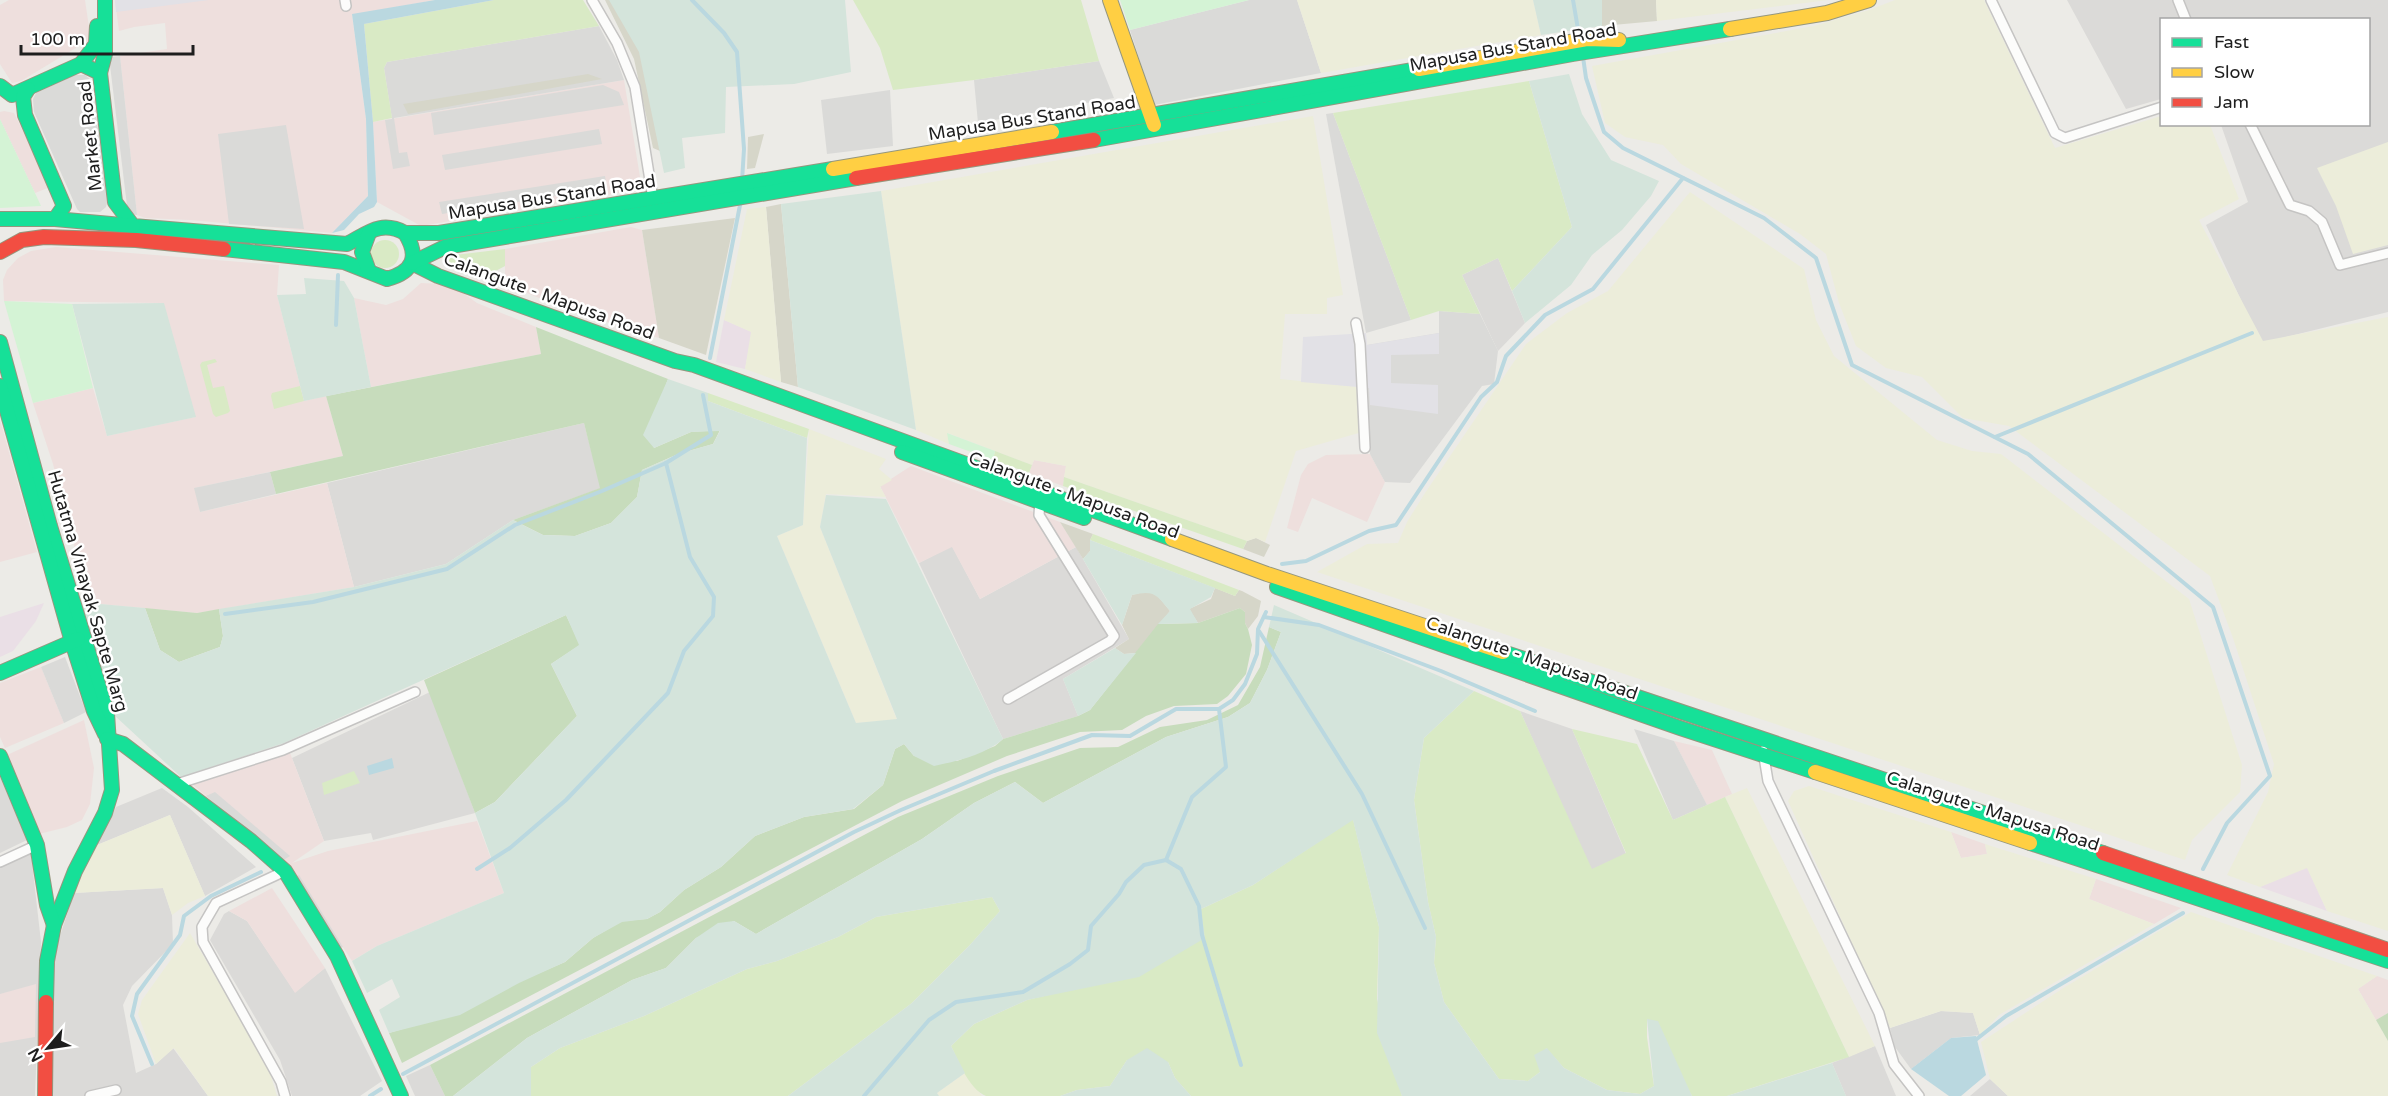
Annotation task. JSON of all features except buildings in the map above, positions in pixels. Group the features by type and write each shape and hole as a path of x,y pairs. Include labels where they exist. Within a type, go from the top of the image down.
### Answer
{"main road":[{"name":"Market Road","path":"81,64 96,44 97,0"},
{"name":"Market Road","path":"105,0 105,54 100,74 115,202 133,226"},
{"path":"1110,0 1154,123"},
{"name":"Mapusa Bus Stand Road","path":"412,263 445,247 1154,123 1827,13 1869,0"},
{"path":"0,86 6,97 81,64 95,69 100,74"},
{"path":"28,89 23,97 24,115 64,206 55,219"},
{"name":"Mapusa Bus Stand Road","path":"405,233 439,233 1154,123"},
{"path":"0,219 55,219 346,244 377,228 387,226 405,233 413,252 412,263 407,271 387,279 345,262 136,240 44,237 22,240 0,252"},
{"path":"369,233 362,248 362,257 369,271"},
{"name":"Calangute - Mapusa Road","path":"412,263 438,276 675,361 694,365 1041,497 2388,961"},
{"name":"Hutatma Vinayak Sapte Marg","path":"0,342 77,639"},
{"name":"Hutatma Vinayak Sapte Marg","path":"0,386 4,414 77,639 107,713 107,738 111,768 112,790 105,813 75,871 54,926 46,961 45,1096"},
{"path":"0,673 77,639"},
{"path":"107,738 123,744 177,784 251,841 285,871 338,956 401,1096"},
{"name":"Calangute - Mapusa Road","path":"1763,747 1988,814 2388,950"},
{"path":"0,756 37,845 47,905 54,926"}],"street":[{"path":"592,0 617,43 635,87 653,199"},
{"path":"1991,0 2055,134 2065,138 2160,108"},
{"path":"2178,0 2185,18"},
{"path":"2251,126 2290,205 2309,211 2322,222 2340,265 2388,253"},
{"path":"1356,323 1360,344 1365,448"},
{"path":"1008,699 1110,641 1114,636 1040,515 1041,497"},
{"path":"177,784 283,750 415,692"},
{"path":"1763,747 1768,781 1879,1013 1894,1064 1919,1096"},
{"path":"0,862 37,845"},
{"path":"285,871 216,903 202,927 202,942 281,1082 285,1096"},
{"path":"90,1096 116,1089"}],"shaded area":[{"path":"9,0 85,0 89,40 21,81 12,83 0,64 0,5"},
{"path":"115,0 435,0 352,15 366,119 368,196 332,233 145,218 137,215 120,56 167,49 165,23 119,31"},
{"path":"115,0 209,0 116,12"},
{"path":"605,0 620,0 649,55 667,154 653,148 634,59"},
{"path":"609,0 845,0 851,72 794,84 726,87 725,133 682,138 685,168 664,173 639,52"},
{"path":"1249,0 1297,0 1321,73 1154,105 1130,30"},
{"path":"1533,0 1602,0 1602,26 1541,35"},
{"path":"1602,0 1656,0 1657,21 1602,26"},
{"path":"2067,0 2388,0 2388,312 2261,343 2206,225 2248,202 2221,126 2370,126 2370,18 2160,18 2160,99 2126,109"},
{"path":"599,26 617,60 624,80 394,118 399,153 407,152 410,166 393,169 385,120 392,119 384,68 387,62"},
{"path":"120,56 137,215 128,214 109,57"},
{"path":"1099,61 1114,98 978,123 974,80"},
{"path":"588,74 602,79 408,114 403,104"},
{"path":"1569,74 1582,114 1611,160 1659,181 1651,196 1622,230 1592,255 1571,285 1525,323 1512,291 1572,227 1529,81"},
{"path":"75,75 85,75 92,81 107,203 100,212 80,212 77,209 34,112 33,99 36,93"},
{"path":"624,80 642,189 421,226 377,202 373,122"},
{"path":"603,85 619,92 624,105 434,135 431,113"},
{"path":"890,90 893,146 827,154 821,100"},
{"path":"0,112 14,113 50,187 35,193 0,119"},
{"path":"1333,113 1411,320 1366,333 1326,114"},
{"path":"286,125 304,229 229,224 218,134"},
{"path":"599,129 602,144 445,170 442,155"},
{"path":"764,134 755,168 747,169 748,137"},
{"path":"605,176 607,188 442,214 439,202"},
{"path":"881,191 916,430 798,387 781,204"},
{"path":"781,204 798,387 781,382 766,207"},
{"path":"735,218 706,355 659,338 642,230"},
{"path":"631,227 642,230 659,338 571,311 505,284 505,249"},
{"path":"56,247 279,265 277,295 304,401 326,396 343,456 195,488 200,512 327,483 354,587 197,613 89,603 53,464 33,403 93,388 107,436 195,417 163,303 4,301 3,280 7,270 18,258 31,251"},
{"path":"1498,258 1525,323 1498,351 1462,275"},
{"path":"304,278 344,281 354,298 371,387 304,401 277,295 306,294"},
{"path":"421,283 441,284 463,293 477,303 536,327 541,354 371,387 354,298 386,305 403,299"},
{"path":"164,303 196,417 107,436 72,304"},
{"path":"1439,311 1480,314 1498,351 1494,384 1482,386 1410,483 1385,482 1370,454 1367,345 1439,333"},
{"path":"724,320 752,332 745,369 716,362"},
{"path":"1366,333 1367,345 1439,333 1439,354 1391,355 1391,383 1438,385 1438,414 1370,405 1369,388 1301,382 1303,337"},
{"path":"668,379 708,393 708,401 807,438 803,525 777,536 856,723 897,719 820,527 826,495 886,499 1003,739 979,753 934,766 914,756 904,744 895,749 883,785 853,809 804,817 755,836 721,867 684,890 660,912 647,919 622,922 593,938 565,962 519,983 460,1015 389,1033 379,1010 400,997 392,979 367,993 352,961 377,946 504,893 475,813 495,802 577,716 551,664 579,645 566,615 284,743 181,777 114,715 107,699 82,607 89,603 145,608 160,650 179,662 220,647 223,636 219,609 354,587 446,564 513,520 543,535 575,536 611,523 637,497 642,470 678,454 713,444 720,431 691,432 654,448 643,435"},
{"path":"0,420 37,552 0,562"},
{"path":"584,423 601,488 513,520 446,564 354,587 327,483"},
{"path":"1370,454 1385,482 1367,522 1312,498 1298,532 1287,528 1301,475 1308,464 1326,455"},
{"path":"1034,460 1066,466 1063,486 1029,473"},
{"path":"911,466 1060,522 1076,547 980,599 952,547 919,563 880,486"},
{"path":"270,472 276,494 200,512 194,488"},
{"path":"1060,522 1093,534 1090,540 1090,551 1083,559"},
{"path":"1256,538 1270,545 1264,557 1243,549 1247,541"},
{"path":"1090,540 1215,588 1211,597 1190,609 1198,623 1158,624 1170,611 1158,597 1145,593 1132,595 1122,625 1083,559 1090,551"},
{"path":"952,546 980,599 1076,547 1129,639 1063,679 1078,716 1003,739 919,563"},
{"path":"1215,588 1235,596 1239,590 1261,601 1258,616 1248,629 1245,623 1245,612 1240,608 1198,623 1189,609 1211,599"},
{"path":"1147,591 1157,595 1170,611 1136,653 1124,654 1115,648 1129,639 1122,625 1132,595"},
{"path":"44,603 36,621 13,651 0,657 0,617"},
{"path":"1274,605 1474,691 1424,738 1414,800 1428,902 1436,937 1434,963 1444,1002 1499,1079 1528,1081 1540,1072 1534,1055 1547,1048 1564,1068 1607,1090 1640,1094 1654,1086 1647,1019 1658,1021 1692,1096 1402,1096 1377,1033 1379,927 1353,820 1253,885 1201,909 1205,938 1139,977 1027,1000 974,1024 951,1046 965,1073 937,1093 939,1096 788,1096 912,1003 970,945 1000,911 992,897 876,917 838,937 777,961 747,969 644,1016 560,1048 531,1067 531,1096 453,1096 527,1038 632,980 666,968 696,938 718,923 734,921 756,934 922,839 974,803 1015,782 1043,803 1166,737 1228,717 1250,703 1267,670 1281,632 1269,627"},
{"path":"1115,648 1124,654 1136,653 1090,710 1078,716 1063,679"},
{"path":"65,657 86,712 64,723 41,667"},
{"path":"41,667 64,723 5,748 0,737 0,683"},
{"path":"430,692 475,813 373,840 371,833 324,841 292,758"},
{"path":"1520,711 1572,729 1626,854 1591,870"},
{"path":"84,720 94,768 90,804 82,820 67,827 39,834 7,755"},
{"path":"1634,729 1674,741 1707,805 1673,820"},
{"path":"1674,741 1712,750 1732,794 1707,805"},
{"path":"290,753 324,841 292,863 328,851 477,821 504,893 377,946 352,961 289,865 193,785"},
{"path":"0,777 27,840 0,853"},
{"path":"162,788 188,807 256,867 205,896 170,815 97,845 116,807"},
{"path":"215,792 290,856 282,861 206,796"},
{"path":"1951,832 1985,844 1987,854 1961,858"},
{"path":"31,854 41,942 35,1096 0,1096 0,867"},
{"path":"2307,867 2327,911 2260,887"},
{"path":"299,875 343,947 337,950 294,878"},
{"path":"2096,879 2181,908 2154,924 2089,899"},
{"path":"163,888 172,915 173,944 132,986 123,1005 136,1073 156,1064 173,1048 208,1096 48,1096 46,979 74,893"},
{"path":"272,888 325,968 295,993 247,921 229,911"},
{"path":"229,911 247,921 295,992 325,968 382,1081 360,1096 292,1096 280,1060 210,940 224,914"},
{"path":"2377,976 2388,980 2388,1013 2376,1020 2358,989"},
{"path":"36,984 35,1037 0,1043 0,994"},
{"path":"1941,1011 1973,1013 1980,1035 1951,1038 1911,1069 1895,1047 1890,1028"},
{"path":"1875,1046 1896,1096 1846,1096 1832,1063"},
{"path":"1147,1048 1168,1062 1175,1078 1191,1096 1060,1096 1077,1090 1110,1086 1127,1060"},
{"path":"1832,1063 1846,1096 1727,1096"},
{"path":"430,1065 445,1096 415,1096 406,1076"},
{"path":"1990,1079 2008,1096 1970,1096"}],"green space":[{"path":"494,0 583,0 599,26 387,62 384,68 392,118 373,122 364,24"},
{"path":"853,0 1081,0 1099,61 893,90 880,48"},
{"path":"1120,0 1249,0 1130,30"},
{"path":"1297,0 1533,0 1541,35 1321,73"},
{"path":"1656,0 1829,0 1657,21"},
{"path":"1895,0 1984,0 2055,148 2160,116 2160,126 2210,126 2239,199 2199,220 2263,341 2388,317 2388,931 2327,911 2307,868 2260,887 2227,875 2268,792 2274,764 2210,576 2009,426 1963,418 1922,377 1886,368 1856,346 1839,303 1826,254 1800,234 1681,164 1663,145 1625,137 1605,123 1592,66 1814,26"},
{"path":"1529,81 1572,227 1512,291 1498,258 1462,275 1480,314 1439,311 1411,320 1333,113"},
{"path":"1313,116 1343,295 1327,298 1327,314 1285,314 1280,379 1360,387 1362,432 1296,451 1265,542 1256,538 1247,541 1064,477 1066,466 1034,460 1032,465 948,433 949,444 916,430 881,191"},
{"path":"0,119 35,193 41,206 0,208"},
{"path":"2388,142 2388,245 2353,254 2336,206 2317,168"},
{"path":"1690,192 1804,269 1816,320 1834,356 1937,440 1972,451 2001,454 2189,599 2242,765 2240,792 2192,840 2185,860 1317,572 1367,544 1398,543 1407,522 1425,493 1526,344 1567,313 1608,291"},
{"path":"766,207 781,382 745,369 751,332 724,320 747,209"},
{"path":"385,240 395,244 399,254 395,264 385,268 375,264 371,254 375,244"},
{"path":"505,249 505,266 490,274 505,280 505,284 449,265 449,260 455,255"},
{"path":"4,301 72,304 93,388 33,403"},
{"path":"536,327 668,379 660,401 654,448 691,432 720,430 713,444 678,454 642,470 637,497 611,523 575,536 543,535 513,520 600,488 584,423 276,494 270,472 343,456 326,396 541,354"},
{"path":"215,359 217,362 207,365 213,388 224,386 230,411 216,417 213,414 200,365 202,362"},
{"path":"300,386 304,401 274,409 272,393"},
{"path":"708,393 809,429 807,438 708,401"},
{"path":"809,429 886,459 879,469 892,480 880,487 886,497 826,494 820,527 897,720 856,723 777,536 803,525"},
{"path":"947,433 995,451 993,460 949,444"},
{"path":"995,451 1032,465 1029,473 993,460"},
{"path":"1064,477 1247,541 1243,549 1063,486"},
{"path":"1093,534 1239,590 1235,596 1090,540"},
{"path":"145,608 197,613 219,609 223,636 220,647 179,662 160,650"},
{"path":"1240,608 1245,612 1245,623 1252,645 1246,674 1228,696 1217,704 1174,706 1146,716 1122,730 1080,732 1007,756 902,801 402,1063 389,1033 423,1023 565,962 593,938 622,921 647,919 660,912 684,890 721,867 755,836 804,817 854,809 883,785 895,749 904,744 914,756 957,761 995,746 1003,739 1078,716 1090,710 1158,624 1198,623"},
{"path":"566,615 580,645 551,664 577,716 495,802 475,813 424,680"},
{"path":"1269,627 1281,632 1267,670 1250,703 1228,717 1166,737 1043,803 1015,782 974,803 922,839 756,934 734,921 696,938 666,968 632,980 527,1038 453,1096 445,1096 430,1065 898,817 998,776 1080,748 1118,747 1160,727 1207,720 1238,705 1260,667"},
{"path":"1474,691 1520,711 1592,869 1626,853 1572,729 1637,744 1673,820 1725,797 1849,1057 1727,1096 1692,1096 1647,1019 1647,1037 1654,1086 1640,1094 1607,1090 1564,1068 1546,1048 1540,1072 1528,1081 1499,1079 1444,1002 1434,963 1436,937 1428,902 1414,800 1424,738"},
{"path":"354,771 360,783 324,795 322,783"},
{"path":"1809,786 1951,832 1961,858 1987,854 1985,844 2096,879 2089,899 2154,924 1999,1015 1980,1035 1973,1013 1941,1011 1890,1028 1788,801 1794,791"},
{"path":"1747,788 1875,1046 1849,1057 1725,797"},
{"path":"170,815 205,896 188,903 172,915 163,888 74,893 97,845"},
{"path":"1353,819 1379,927 1377,999 1402,1096 1191,1096 1175,1078 1168,1062 1127,1060 1110,1086 1077,1090 1060,1096 986,1096 974,1087 951,1046 974,1024 1027,1000 1082,987 1201,909 1253,885"},
{"path":"992,897 1000,911 970,945 912,1003 788,1096 531,1096 531,1067 560,1048 644,1016 747,969 777,961 838,937 876,917"},
{"path":"2191,912 2377,976 2358,989 2388,1041 2388,1096 2008,1096 1990,1079 1981,1042 2065,987"},
{"path":"190,933 268,1066 277,1096 208,1096 174,1048 156,1064 138,1014 142,1000"},
{"path":"2388,1013 2388,1041 2376,1020"},
{"path":"965,1073 982,1096 939,1096 937,1093"}],"water":[{"path":"435,0 494,0 364,24 373,122 377,202 374,207 359,214 344,230 332,233 368,196 366,119 352,14"},
{"path":"392,758 394,768 369,775 367,766"},
{"path":"1976,1036 1986,1075 1961,1096 1949,1096 1911,1069 1951,1038"}],"waterway":[{"path":"692,0 724,33 737,52 744,149 742,181"},
{"path":"1573,0 1579,35"},
{"path":"1583,57 1586,78 1604,132 1623,148 1764,218 1816,258 1852,365 2028,454 2213,607 2270,776 2227,823 2203,869"},
{"path":"1282,564 1306,561 1369,531 1396,525 1481,397 1497,382 1506,356 1545,315 1593,289 1683,178"},
{"path":"710,358 741,200"},
{"path":"336,325 338,275"},
{"path":"1995,437 2252,333"},
{"path":"225,614 313,602 447,569 515,525 666,463 711,435 703,395"},
{"path":"477,869 510,848 566,800 668,693 684,651 713,616 714,597 690,557 666,463"},
{"path":"403,1074 854,832 901,810 994,771 1092,735 1130,736 1176,709 1219,709 1233,700 1245,684 1257,654 1258,629 1266,612"},
{"path":"1264,617 1319,625 1441,671 1535,711"},
{"path":"1259,631 1362,794 1425,928"},
{"path":"864,1096 929,1020 956,1002 1023,992 1070,964 1088,950 1091,926 1119,894 1126,882 1144,865 1166,860 1192,797 1226,767 1219,709"},
{"path":"1166,860 1181,869 1199,906 1202,935 1241,1065"},
{"path":"152,1064 132,1016 137,994 180,935 184,916 211,896 261,872"},
{"path":"1973,1042 2006,1016 2183,913"},
{"path":"370,1096 381,1089"}],"traffic: fast":[{"path":"100,73 105,54 105,0"},
{"path":"81,64 96,44 97,26"},
{"path":"1094,140 1573,54 1730,29"},
{"path":"0,86 12,95 81,64 100,73 115,202 133,226 347,244 375,229 389,228 405,233 413,256 408,268 387,279 344,262 224,249"},
{"path":"1052,132 1419,69"},
{"path":"28,89 23,97 25,115 64,206 55,219"},
{"path":"405,233 439,233 833,169"},
{"path":"412,263 445,247 856,178"},
{"path":"0,219 55,219 133,226"},
{"path":"369,233 362,252 369,271"},
{"path":"412,263 438,276 675,361 694,365 1172,539"},
{"path":"0,342 50,526 107,713 112,790 105,813 75,871 54,925 47,961 46,1002"},
{"path":"0,386 72,642 94,711 105,734"},
{"path":"902,452 1084,518"},
{"path":"1277,587 1680,728 1815,772"},
{"path":"0,673 78,639"},
{"path":"1503,652 2103,853"},
{"path":"107,739 123,744 251,841 285,871 337,956 401,1096"},
{"path":"0,756 37,845 47,905 54,925"},
{"path":"2030,843 2388,961"}],"traffic: slow":[{"path":"1110,0 1154,125"},
{"path":"1730,29 1827,13 1869,0"},
{"path":"1419,69 1587,39 1619,40"},
{"path":"833,169 1052,132"},
{"path":"1172,539 1267,574 1503,652"},
{"path":"1815,772 2030,843"}],"traffic: jam":[{"path":"856,178 1094,140"},
{"path":"0,252 22,240 44,237 136,240 224,249"},
{"path":"2103,853 2388,950"},
{"path":"45,1096 46,1002"}]}
